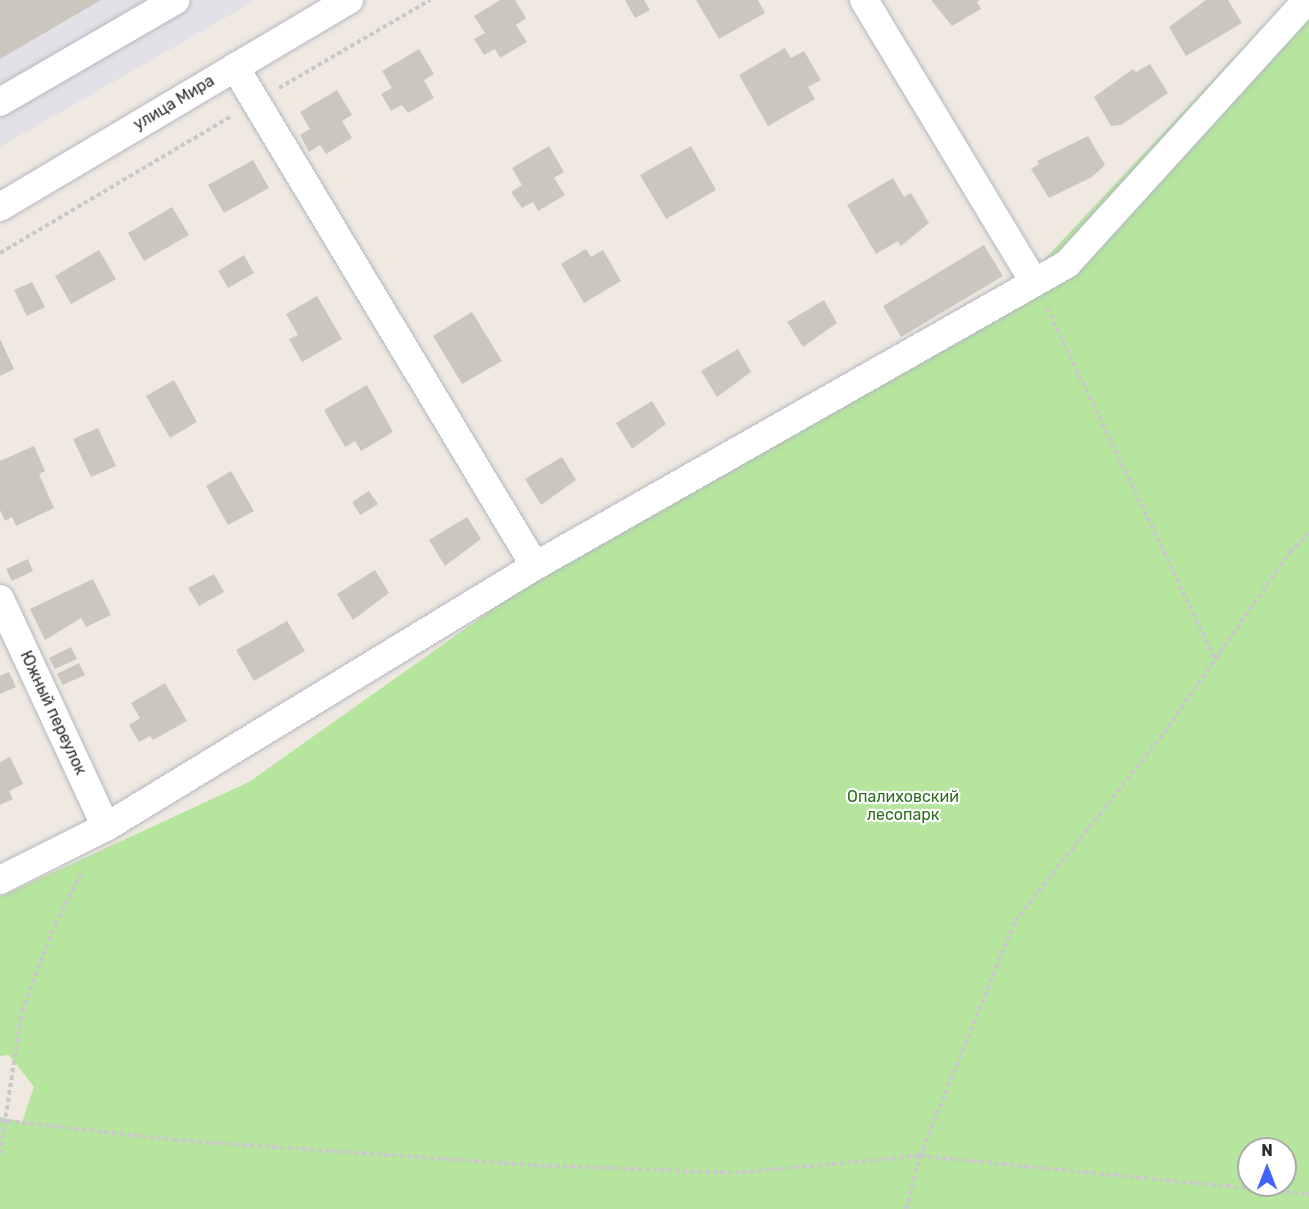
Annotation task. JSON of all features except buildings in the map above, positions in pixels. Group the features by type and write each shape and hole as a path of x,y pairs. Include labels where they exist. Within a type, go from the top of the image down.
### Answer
{"street":[{"path":"0,102 176,0"},
{"name":"улица Мира","path":"0,207 349,0"},
{"path":"864,0 1034,282"},
{"path":"0,880 106,827 535,567 1067,264 1307,0"},
{"path":"235,67 535,567"},
{"name":"Южный переулок","path":"0,599 106,827"}],"path":[{"path":"0,253 430,0"},
{"path":"1034,282 1217,661"},
{"path":"906,1209 920,1156 1015,921 1217,661 1290,552 1309,532"},
{"path":"0,1154 2,1120 22,1011 55,924 85,866"},
{"path":"2,1120 199,1142 533,1165 724,1173 920,1156 1309,1194"},
{"path":"0,1126 2,1120"}],"shaded area":[{"path":"0,0 256,0 0,147"}],"green space":[{"name":"Опалиховский лесопарк","path":"1288,0 1309,0 1309,1209 0,1209 0,1117 22,1122 34,1087 9,1055 0,1056 0,897 249,782 548,570 547,545 1043,261"}]}
